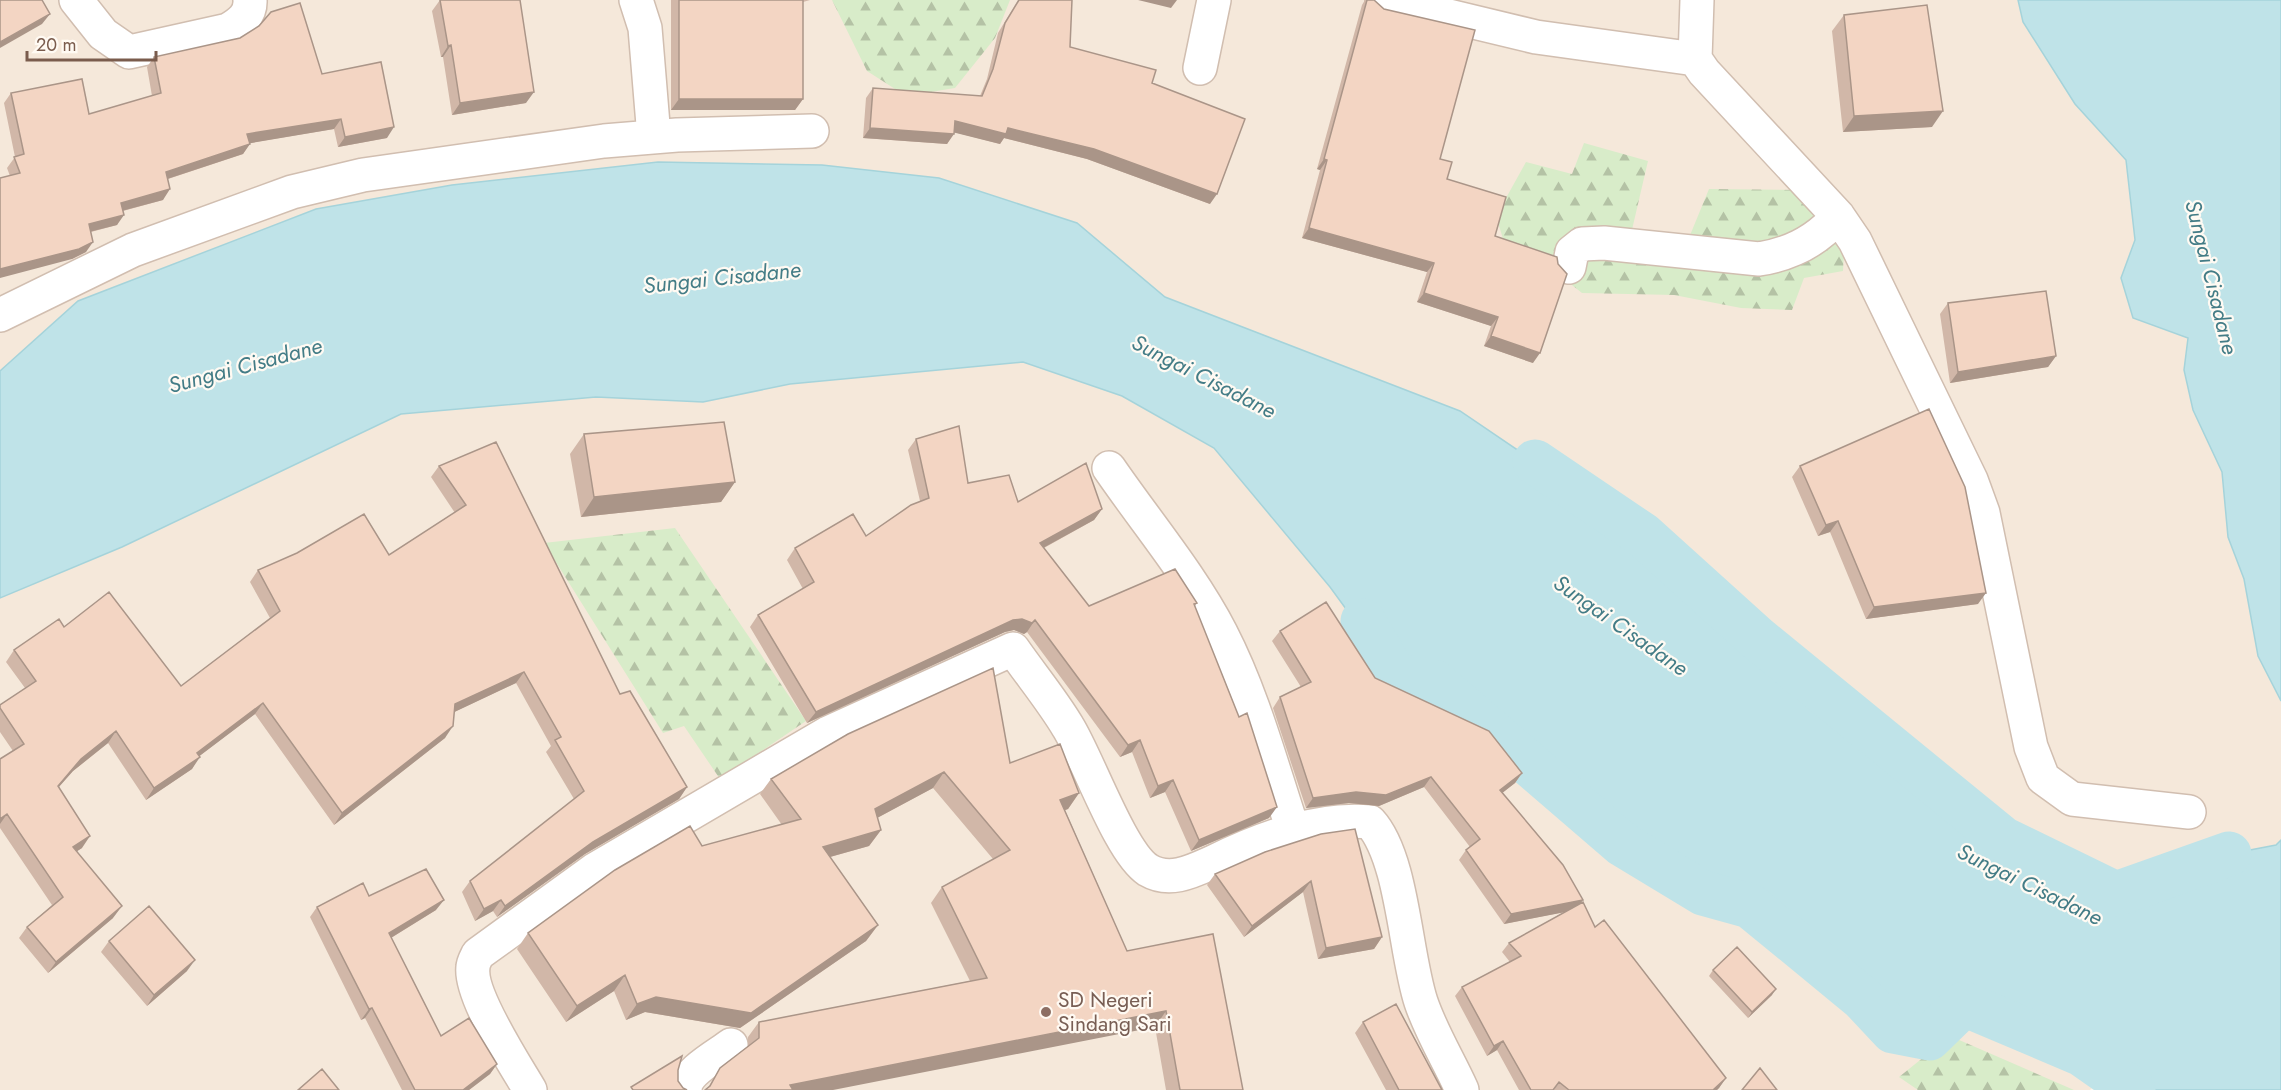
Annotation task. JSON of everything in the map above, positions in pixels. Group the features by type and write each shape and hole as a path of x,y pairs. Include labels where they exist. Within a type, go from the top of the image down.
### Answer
{"street":[{"path":"76,0 103,34 129,52 228,30 241,22 250,7 250,0"},
{"path":"636,0 645,28 654,137"},
{"path":"1200,68 1214,0"},
{"path":"1382,0 1536,37 1695,59"},
{"path":"1697,0 1695,59 1704,72 1838,216 1855,241 1971,480 1983,513 2031,747 2043,778 2072,799 2189,812"},
{"path":"0,315 133,250 292,192 363,175 654,137 812,131"},
{"path":"1569,267 1572,252 1582,244 1759,259 1780,256 1826,231 1838,216"},
{"path":"1109,468 1152,531 1183,571 1221,633 1246,692 1293,830"},
{"path":"530,1090 495,1031 477,990 472,969 478,954 594,870 828,733 1013,649 1068,727 1131,853 1149,870 1170,876 1187,874 1239,849 1293,830 1354,821 1370,822 1381,834 1394,880 1421,1003 1462,1090"},
{"path":"685,1090 685,1084 694,1073 731,1045"}],"shaded area":[{"path":"0,0 2018,0 2023,22 2075,104 2126,160 2135,240 2121,278 2189,338 2184,370 2193,410 2222,472 2228,537 2244,579 2258,656 2281,701 2281,840 2276,845 2229,854 2116,894 2003,839 1757,638 1643,535 1460,411 1165,297 1077,223 536,177 452,185 317,209 0,371"},
{"path":"1023,362 1122,396 1214,448 1330,587 1395,675 1434,682 1622,844 1703,893 1750,906 1862,998 1929,1038 1964,1004 2023,1029 2069,1041 2106,1074 2090,1090 0,1090 0,598 136,540 401,414 596,397 703,402 790,384"}],"green space":[{"path":"832,0 1010,0 995,38 955,88 906,96 867,71"},
{"path":"1584,143 1648,161 1631,234 1686,245 1709,189 1809,190 1845,233 1843,271 1804,278 1792,310 1741,308 1674,295 1582,293 1553,270 1508,255 1496,216 1526,162 1572,174"},
{"path":"675,528 806,721 720,779 684,726 663,733 544,543"},
{"path":"1950,1036 2074,1090 1918,1090 1899,1077"}],"water":[{"name":"Sungai Cisadane","path":"2018,0 2281,0 2281,701 2258,656 2244,579 2228,537 2222,472 2193,410 2184,370 2188,338 2133,318 2121,278 2135,240 2126,160 2075,104 2023,22"},
{"name":"Sungai Cisadane","path":"658,162 822,165 939,178 1077,223 1165,297 1460,411 1643,535 1757,638 2003,839 2116,894 2229,854 2276,845 2281,840 2281,1090 2133,1090 2082,1054 1964,1004 1929,1038 1893,1031 1751,905 1703,893 1622,844 1434,682 1395,676 1330,587 1214,448 1122,396 1023,362 790,384 703,402 596,397 401,414 122,547 0,598 0,371 78,301 316,209 452,185"}],"building":[{"path":"0,0 42,0 50,14 0,42"},
{"path":"440,0 520,0 534,92 460,103 451,45 448,46"},
{"path":"679,0 803,0 803,99 679,99"},
{"path":"1019,0 1072,0 1070,47 1156,70 1152,83 1245,119 1217,194 1094,149 1008,128 1006,134 955,121 954,134 870,128 873,88 982,96 993,69 1005,23"},
{"path":"1367,0 1374,0 1384,9 1475,30 1440,159 1452,162 1447,179 1506,197 1495,236 1557,257 1558,264 1567,274 1540,353 1491,336 1498,317 1424,293 1434,263 1309,228 1327,160 1324,159"},
{"path":"300,3 322,74 381,62 394,127 345,137 341,119 247,134 250,144 166,172 170,189 121,203 124,215 89,224 93,242 79,249 0,269 0,178 20,173 14,157 24,154 11,93 82,79 89,114 161,93 154,57 240,38 259,26 271,12"},
{"path":"1927,5 1943,111 1854,116 1844,15"},
{"path":"2046,291 2056,356 1958,372 1948,303"},
{"path":"1929,409 1965,487 1986,593 1874,607 1838,521 1826,525 1800,466"},
{"path":"724,422 735,482 594,497 584,434"},
{"path":"959,426 968,483 1009,475 1018,502 1086,463 1102,509 1040,543 1089,606 1175,569 1197,603 1194,604 1239,717 1247,713 1277,807 1199,840 1173,780 1158,786 1140,740 1128,745 1035,620 1032,623 1022,619 1013,620 816,712 758,615 814,582 795,548 853,514 866,536 911,505 929,498 916,439"},
{"path":"496,442 620,694 630,691 687,787 593,842 505,906 501,900 484,909 470,881 584,791 555,740 561,737 524,672 455,704 453,726 342,813 263,703 197,753 200,757 154,788 116,731 81,759 58,786 90,836 73,847 122,906 56,962 27,927 63,897 7,814 0,819 0,759 24,744 0,705 36,681 14,650 59,619 64,627 109,592 181,686 280,611 258,570 297,553 364,514 389,555 466,505 439,466"},
{"path":"1326,602 1375,678 1489,731 1522,773 1500,790 1563,865 1583,900 1511,914 1466,850 1480,839 1431,777 1386,795 1356,792 1313,798 1280,697 1311,682 1280,631"},
{"path":"993,668 1010,763 1060,744 1079,793 1060,800 1127,951 1213,934 1243,1090 1180,1090 1166,1011 790,1085 793,1090 705,1090 710,1086 720,1068 759,1038 759,1022 987,978 942,887 1010,850 944,772 875,809 881,830 823,847 878,925 751,1013 656,997 637,1004 625,975 577,1006 528,933 615,870 690,826 702,846 801,819 771,779 848,734"},
{"path":"1355,829 1382,937 1326,948 1311,881 1252,926 1215,874 1265,852 1321,834"},
{"path":"426,869 444,900 389,933 441,1036 469,1018 497,1064 463,1090 415,1090 372,1008 369,1009 317,907 363,883 369,896"},
{"path":"1583,902 1595,927 1604,920 1726,1078 1713,1090 1569,1090 1559,1082 1553,1090 1531,1090 1503,1041 1494,1046 1462,987 1521,956 1509,943"},
{"path":"149,906 195,960 154,995 109,941"},
{"path":"1737,947 1776,989 1752,1012 1713,970"},
{"path":"1396,1004 1442,1090 1399,1090 1363,1022"},
{"path":"682,1056 678,1081 687,1090 633,1090 631,1087"},
{"path":"1760,1068 1777,1090 1742,1090"},
{"path":"322,1069 339,1090 298,1090"}],"waterway":[{"path":"1535,462 1643,535 1757,638 2003,839 2116,894 2229,854"},
{"path":"1363,621 1395,676 1434,682 1622,844 1703,893 1750,906 1862,998 1893,1031 1929,1038 1964,1004 2082,1054 2133,1090"}],"place":[{"name":"SD Negeri Sindang Sari","path":"1046,1012"}]}
